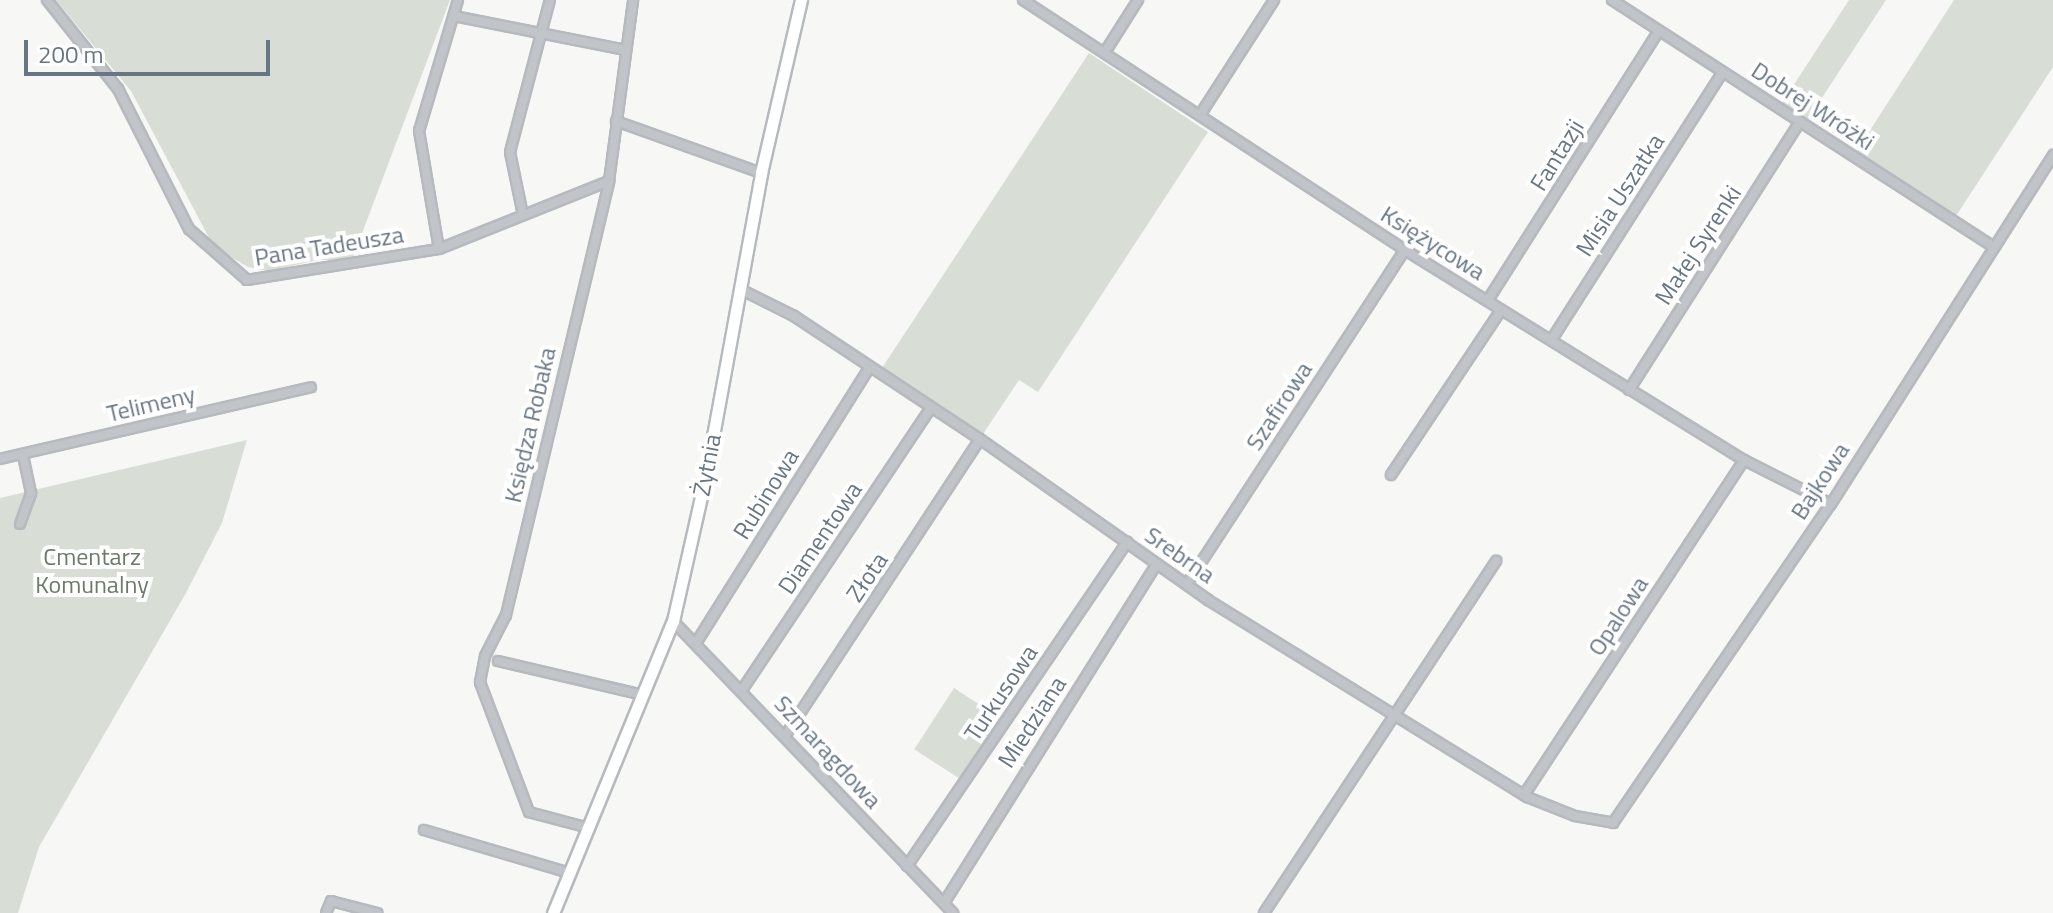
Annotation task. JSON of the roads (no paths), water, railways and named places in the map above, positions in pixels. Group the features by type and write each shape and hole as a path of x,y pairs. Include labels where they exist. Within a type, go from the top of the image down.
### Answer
{"street":[{"name":"Pana Tadeusza","path":"47,0 118,89 189,229 247,280 439,249 609,181"},
{"path":"439,249 419,131 458,0"},
{"path":"523,215 510,152 550,0"},
{"name":"Księdza Robaka","path":"589,828 529,812 480,674 506,615 609,181 633,0"},
{"name":"Żytnia","path":"553,913 673,621 761,173 801,0"},
{"name":"Księżycowa","path":"1023,0 1405,250 1552,339 1629,390 1744,460 1831,504"},
{"path":"1105,52 1138,0"},
{"path":"1200,115 1274,0"},
{"name":"Dobrej Wróżki","path":"1612,0 1992,246"},
{"path":"454,16 626,50"},
{"name":"Fantazji","path":"1488,300 1659,31"},
{"name":"Misia Uszatka","path":"1552,339 1723,72"},
{"path":"616,121 761,173"},
{"name":"Małej Syrenki","path":"1629,390 1800,122"},
{"name":"Bajkowa","path":"1613,823 1831,504 1992,246 2053,155"},
{"name":"Szafirowa","path":"1187,584 1405,250"},
{"name":"Srebrna","path":"740,289 758,294 980,439 1187,584 1524,795 1575,816 1613,823"},
{"path":"1391,475 1501,310"},
{"name":"Rubinowa","path":"696,643 870,367"},
{"name":"Telimeny","path":"0,459 311,387"},
{"name":"Diamentowa","path":"742,690 931,408"},
{"name":"Złota","path":"785,736 980,439"},
{"path":"20,524 31,493 23,454"},
{"name":"Opalowa","path":"1524,795 1744,460"},
{"name":"Turkusowa","path":"907,866 1127,542"},
{"path":"1264,913 1496,561"},
{"name":"Miedziana","path":"944,903 1157,564"},
{"name":"Szmaragdowa","path":"673,621 953,913"},
{"path":"498,661 643,695"},
{"path":"424,830 570,873"},
{"path":"326,913 331,901 377,913"}],"park label":[{"name":"Cmentarz Komunalny","path":"92,571"}]}
